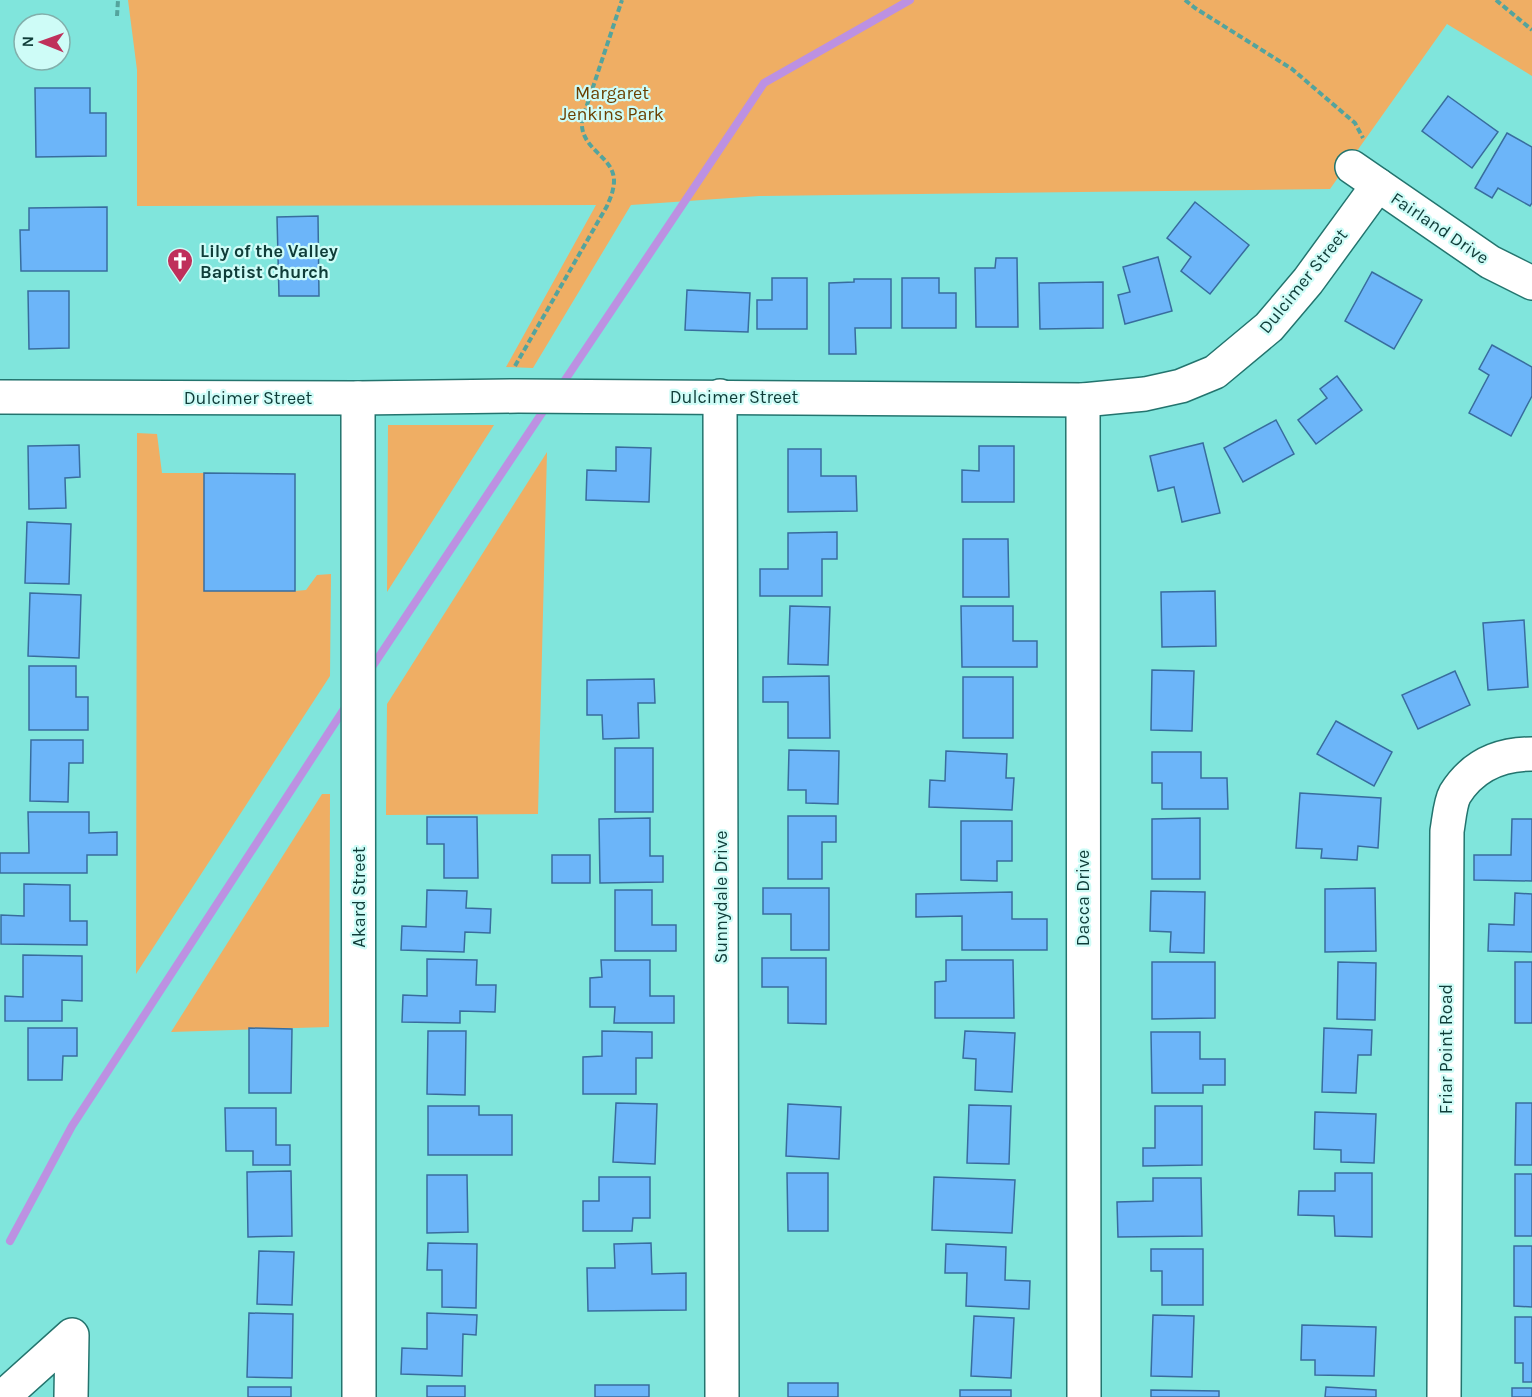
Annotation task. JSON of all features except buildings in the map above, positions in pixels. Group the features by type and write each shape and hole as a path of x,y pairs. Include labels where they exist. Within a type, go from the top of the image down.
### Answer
{"street":[{"name":"Dulcimer Street","path":"0,397 720,396 1083,400 1145,394 1181,386 1215,372 1269,327 1308,281 1366,166"},
{"name":"Fairland Drive","path":"1366,166 1490,262 1532,283"},
{"name":"Sunnydale Drive","path":"720,396 722,1397"},
{"name":"Akard Street","path":"357,398 359,1397"},
{"name":"Dacca Drive","path":"1083,400 1084,1397"},
{"name":"Friar Point Road","path":"1444,1397 1447,831 1454,795 1478,767 1501,757 1532,754"},
{"path":"3,1397 72,1335 71,1397"}],"path":[{"path":"117,16 118,0"},
{"path":"509,396 614,187 613,174 607,161 586,142 581,132 582,120 622,0"},
{"path":"1185,0 1292,69 1355,123 1366,166"},
{"path":"1496,0 1532,30"}],"green space":[{"name":"Margaret Jenkins Park","path":"128,0 1532,0 1532,76 1447,24 1330,189 759,196 631,205 533,368 506,367 596,205 137,206 137,70"},
{"path":"388,425 494,425 387,592"},
{"path":"137,433 157,434 162,473 204,473 295,591 306,590 317,575 331,574 330,676 136,974"},
{"path":"547,452 538,814 386,815 387,704"},
{"path":"322,794 330,794 329,1027 171,1032"}],"waterway":[{"path":"559,389 764,83 910,0"},
{"path":"370,670 548,404"},
{"path":"10,1241 72,1126 348,703"}],"place":[{"name":"Lily of the Valley Baptist Church","path":"180,284"}]}
